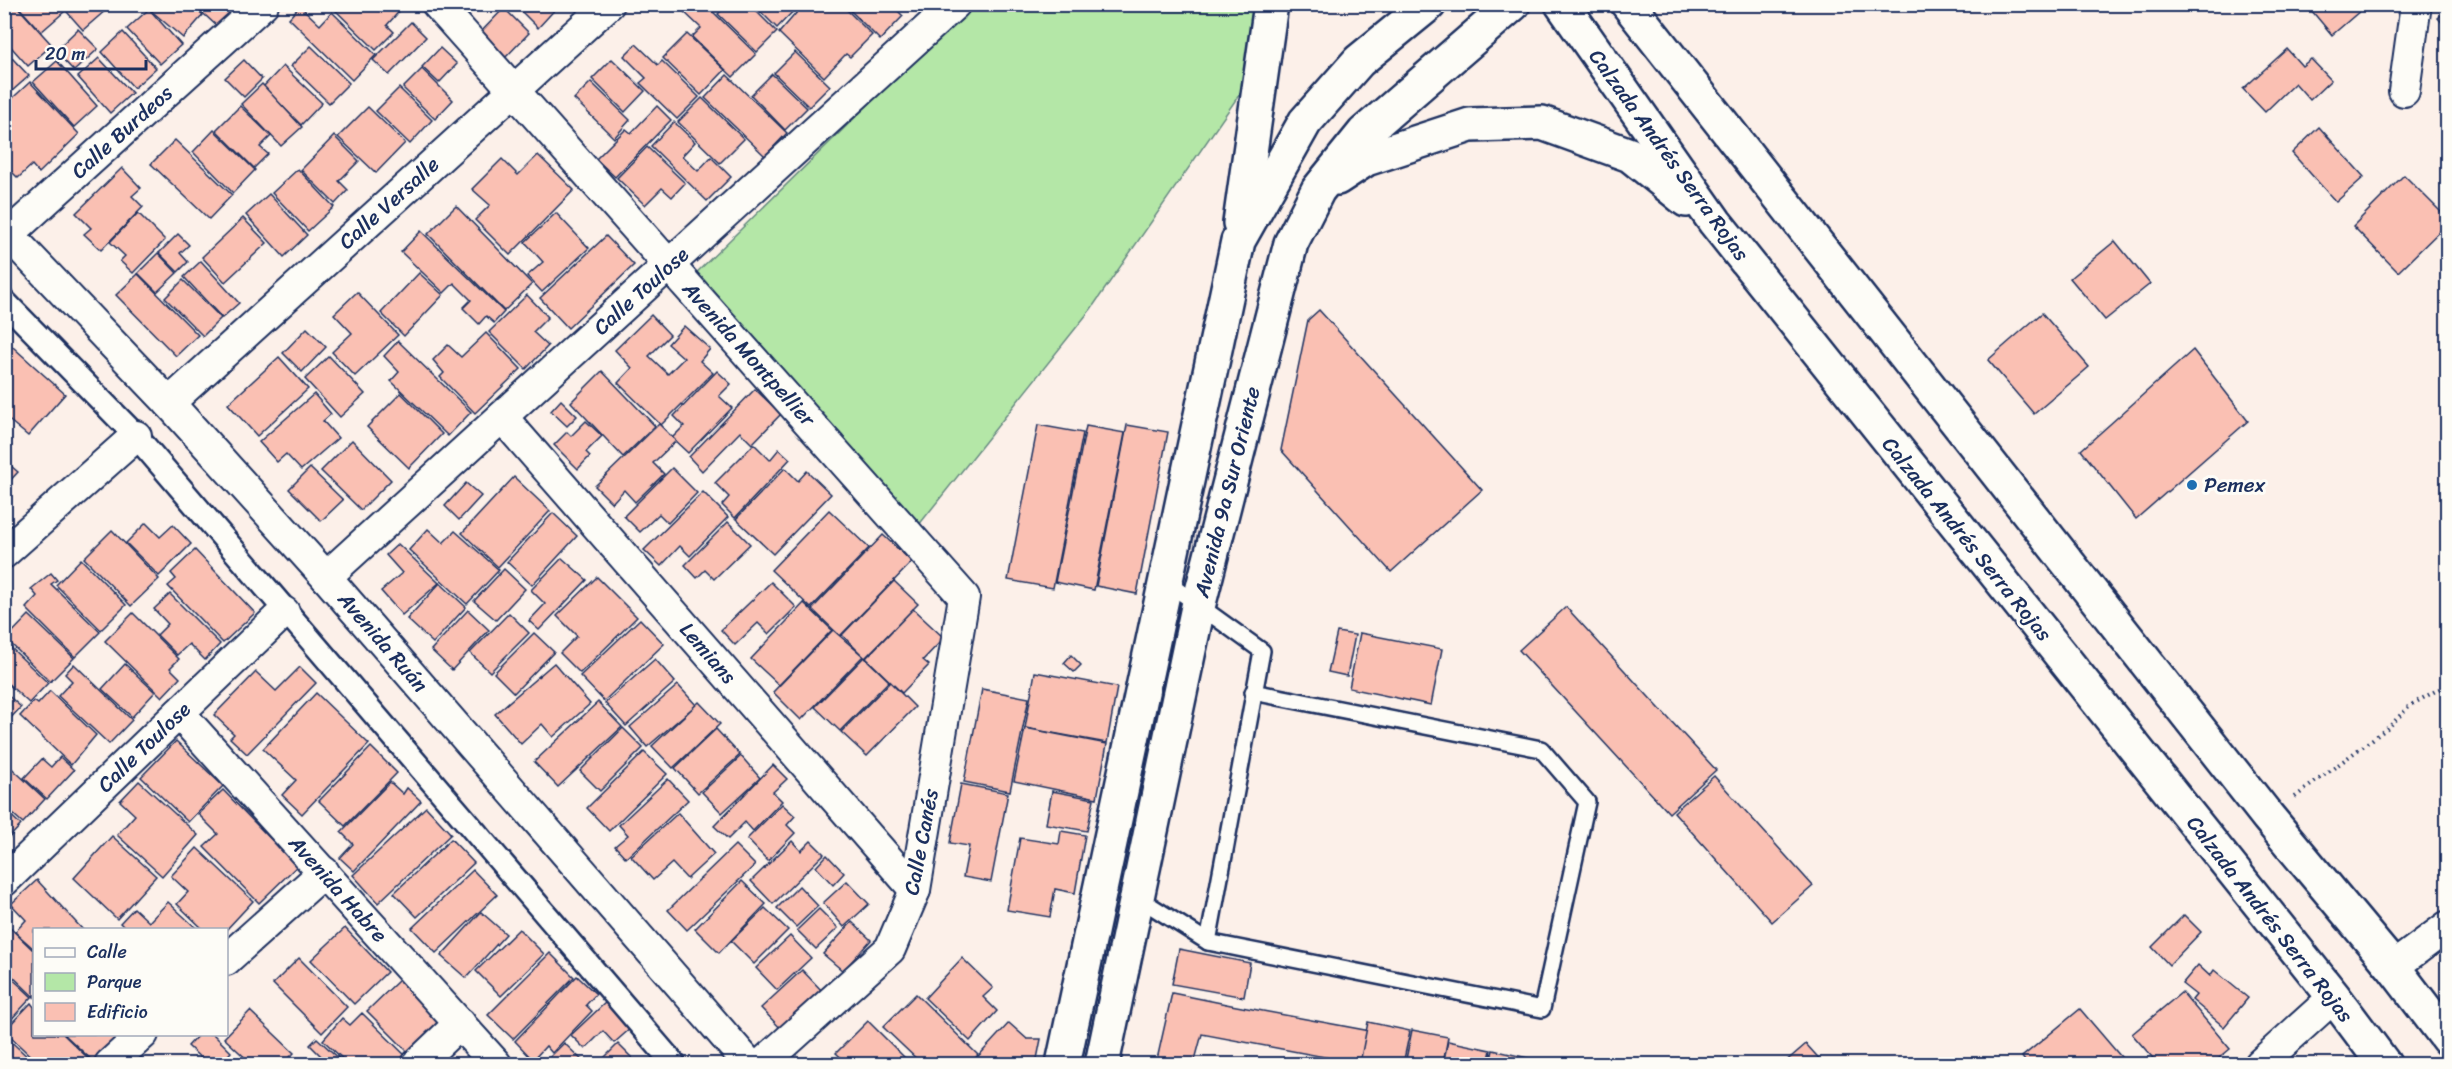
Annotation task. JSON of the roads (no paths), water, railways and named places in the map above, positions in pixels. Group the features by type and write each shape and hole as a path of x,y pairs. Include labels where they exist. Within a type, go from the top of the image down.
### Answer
{"main road":[{"path":"1238,241 1271,4"},
{"name":"Avenida 9a Sur Oriente","path":"1063,1065 1238,241 1305,122 1359,61 1429,4"},
{"name":"Avenida 9a Sur Oriente","path":"1102,1065 1198,607 1291,243 1318,190 1364,133 1513,4"},
{"name":"Calzada Andrés Serra Rojas","path":"1562,4 1715,222 2334,997 2384,1065"},
{"path":"1628,4 2268,817 2393,967 2448,1039"},
{"path":"1318,190 1366,159 1470,125 1542,123 1630,155 1715,222"}],"street":[{"name":"Calle Burdeos","path":"6,233 263,4"},
{"name":"Avenida Montpellier","path":"437,4 964,597"},
{"name":"Calle Versalle","path":"169,403 609,4"},
{"name":"Calle Toulose","path":"326,577 955,4"},
{"path":"2404,90 2416,4"},
{"name":"Avenida Ruán","path":"6,233 169,403 326,577 749,1065"},
{"path":"4,301 136,436 284,612 674,1065"},
{"name":"Lemians","path":"502,417 915,890"},
{"path":"4,553 136,436"},
{"name":"Calle Canés","path":"762,1065 890,949 915,890 964,597"},
{"name":"Calle Toulose","path":"4,881 284,612"},
{"name":"Avenida Habre","path":"180,713 496,1065"},
{"path":"228,958 324,872"},
{"path":"2393,967 2448,926"},
{"path":"2260,1065 2334,997"},
{"path":"417,1065 460,1023"},
{"path":"110,1065 142,1036"}],"lane":[{"path":"1165,582 1262,651 1208,942"},
{"path":"1137,897 1208,942 1542,1009 1587,802 1541,749 1253,692"}],"place":[{"name":"Pemex","path":"2192,485"}]}
